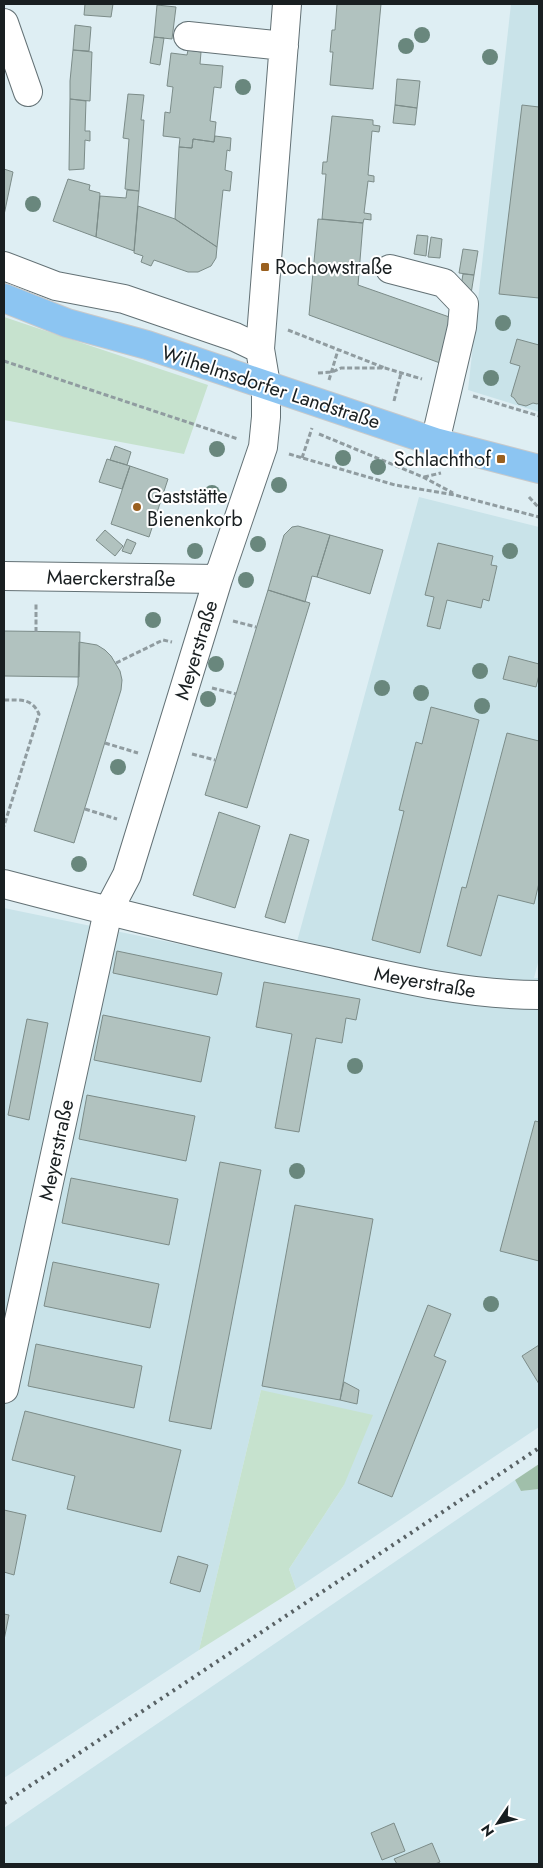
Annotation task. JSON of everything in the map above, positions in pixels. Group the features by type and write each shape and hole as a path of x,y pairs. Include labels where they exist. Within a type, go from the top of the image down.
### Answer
{"main road":[{"name":"Wilhelmsdorfer Landstraße","path":"4,298 68,323 147,345 435,442 539,469"}],"street":[{"path":"266,385 260,349 288,4"},
{"path":"4,23 28,92"},
{"path":"188,36 284,46"},
{"name":"Wilhelmsdorfer Landstraße","path":"4,266 56,286 124,299 235,337 260,349"},
{"path":"390,269 444,283 464,304 462,327 435,442"},
{"name":"Meyerstraße","path":"4,1389 108,911 126,875 218,579 262,447 266,417 266,385"},
{"name":"Maerckerstraße","path":"4,576 218,579"},
{"path":"4,884 108,911"},
{"name":"Meyerstraße","path":"108,911 242,944 424,983 481,993 539,995"}],"path":[{"path":"283,325 290,331 385,368 539,416"},
{"path":"4,361 262,447 395,485 456,495 539,517"},
{"path":"310,373 332,372 341,368 385,368"},
{"path":"392,408 401,373"},
{"path":"310,430 423,477 456,495"},
{"path":"423,477 442,474"},
{"path":"529,497 539,508"},
{"path":"116,663 163,640 196,650"},
{"path":"4,700 23,700 35,706 39,714 4,826"},
{"path":"105,743 162,760"},
{"path":"84,810 141,827"}],"shaded area":[{"path":"511,4 539,4 539,412 468,390"},
{"path":"419,497 539,527 539,959 534,978 539,978 539,1427 296,1589 289,1569 344,1485 261,1390 199,1650 4,1778 4,908 290,967"},
{"path":"515,1480 521,1491 539,1489 539,1864 4,1864 4,1828"}],"green space":[{"path":"4,317 208,385 184,454 4,420"},
{"path":"261,1390 373,1415 344,1485 289,1569 296,1589 199,1650"},
{"path":"539,1464 539,1489 521,1491 515,1480"}],"building":[{"path":"85,4 113,4 111,17 84,15"},
{"path":"337,4 381,4 373,89 330,85 333,52 330,52 332,30 335,30"},
{"path":"157,5 176,7 172,39 154,37"},
{"path":"75,25 91,27 89,51 73,50"},
{"path":"154,37 164,38 160,65 150,63"},
{"path":"73,50 92,52 90,101 70,99"},
{"path":"188,50 201,52 200,64 223,66 221,88 214,87 210,121 216,122 214,142 193,139 192,148 179,147 180,138 163,136 165,112 170,113 173,87 167,86 171,53 187,55"},
{"path":"397,79 420,81 417,108 395,105"},
{"path":"128,94 144,95 141,120 144,120 139,191 125,189 129,139 123,138"},
{"path":"70,99 86,101 85,131 90,131 90,141 85,140 84,169 69,170"},
{"path":"395,105 417,108 415,125 393,123"},
{"path":"522,105 539,107 539,298 499,294"},
{"path":"332,116 373,120 373,125 380,126 379,132 372,131 368,175 374,176 374,182 368,181 364,213 371,214 371,220 364,219 363,223 322,219 326,174 322,174 323,162 327,162"},
{"path":"215,136 231,138 230,151 227,150 225,170 232,172 230,191 223,190 217,247 175,219 179,147 192,148 193,139 214,142"},
{"path":"4,169 13,172 4,215"},
{"path":"68,179 90,185 89,190 100,193 96,237 53,221"},
{"path":"127,190 139,191 134,251 96,237 100,196 126,198"},
{"path":"138,206 175,219 217,247 216,258 211,266 198,272 188,272 154,260 151,266 141,262 143,256 134,253"},
{"path":"318,219 363,223 358,285 455,319 440,363 309,315"},
{"path":"417,235 428,236 426,256 414,254"},
{"path":"431,237 442,239 440,258 428,257"},
{"path":"463,249 478,251 474,275 459,273"},
{"path":"463,274 474,275 471,294 460,292"},
{"path":"517,339 539,345 539,403 537,404 533,403 526,406 518,404 511,396 520,366 510,363"},
{"path":"115,446 131,452 127,465 110,460"},
{"path":"107,459 130,466 122,489 99,482"},
{"name":"Gaststätte Bienenkorb","path":"130,466 168,479 149,537 111,524"},
{"path":"298,526 330,535 317,577 312,576 305,602 268,590 284,535 292,527"},
{"path":"105,530 123,546 115,556 96,540"},
{"path":"330,535 383,550 370,594 317,577"},
{"path":"127,539 136,543 131,554 122,551"},
{"path":"438,543 493,556 491,565 497,566 489,601 483,599 481,608 447,600 440,629 427,626 434,597 425,595"},
{"path":"268,590 310,603 247,808 205,795"},
{"path":"4,631 80,632 79,677 4,676"},
{"path":"79,642 97,645 105,650 120,671 122,680 121,690 74,843 34,831 78,685"},
{"path":"509,656 539,664 536,687 503,679"},
{"path":"431,707 479,720 420,953 372,940 404,811 399,810 416,742 422,744"},
{"path":"507,733 539,741 539,883 534,904 498,895 481,956 447,946 462,887 466,888"},
{"path":"219,812 260,826 235,908 193,895"},
{"path":"290,834 309,840 285,923 265,917"},
{"path":"117,951 222,973 217,995 113,973"},
{"path":"264,982 360,999 356,1020 346,1018 342,1043 316,1038 299,1132 275,1128 292,1034 256,1027"},
{"path":"103,1015 210,1037 201,1082 94,1060"},
{"path":"27,1019 48,1023 29,1120 8,1115"},
{"path":"87,1095 195,1116 186,1161 79,1139"},
{"path":"535,1121 539,1122 539,1261 500,1251"},
{"path":"220,1162 261,1170 211,1429 169,1421"},
{"path":"71,1178 178,1199 169,1245 62,1223"},
{"path":"295,1205 373,1219 340,1400 262,1386"},
{"path":"53,1262 159,1284 150,1328 44,1306"},
{"path":"428,1305 451,1314 434,1356 446,1361 392,1497 358,1483"},
{"path":"36,1344 142,1366 134,1408 28,1386"},
{"path":"539,1345 539,1384 522,1356"},
{"path":"344,1382 359,1390 357,1404 340,1400"},
{"path":"25,1411 181,1450 161,1532 67,1509 75,1476 12,1460"},
{"path":"4,1510 26,1515 14,1575 4,1572"},
{"path":"178,1556 208,1565 200,1592 170,1583"},
{"path":"4,1614 9,1615 4,1640"},
{"path":"394,1823 405,1851 382,1860 371,1833"},
{"path":"432,1843 440,1862 435,1864 397,1864 394,1859"}],"railway":[{"path":"4,1803 539,1448"}],"place":[{"name":"Rochowstraße","path":"265,267"},
{"name":"Schlachthof","path":"501,459"},
{"name":"Gaststätte Bienenkorb","path":"137,507"}]}
